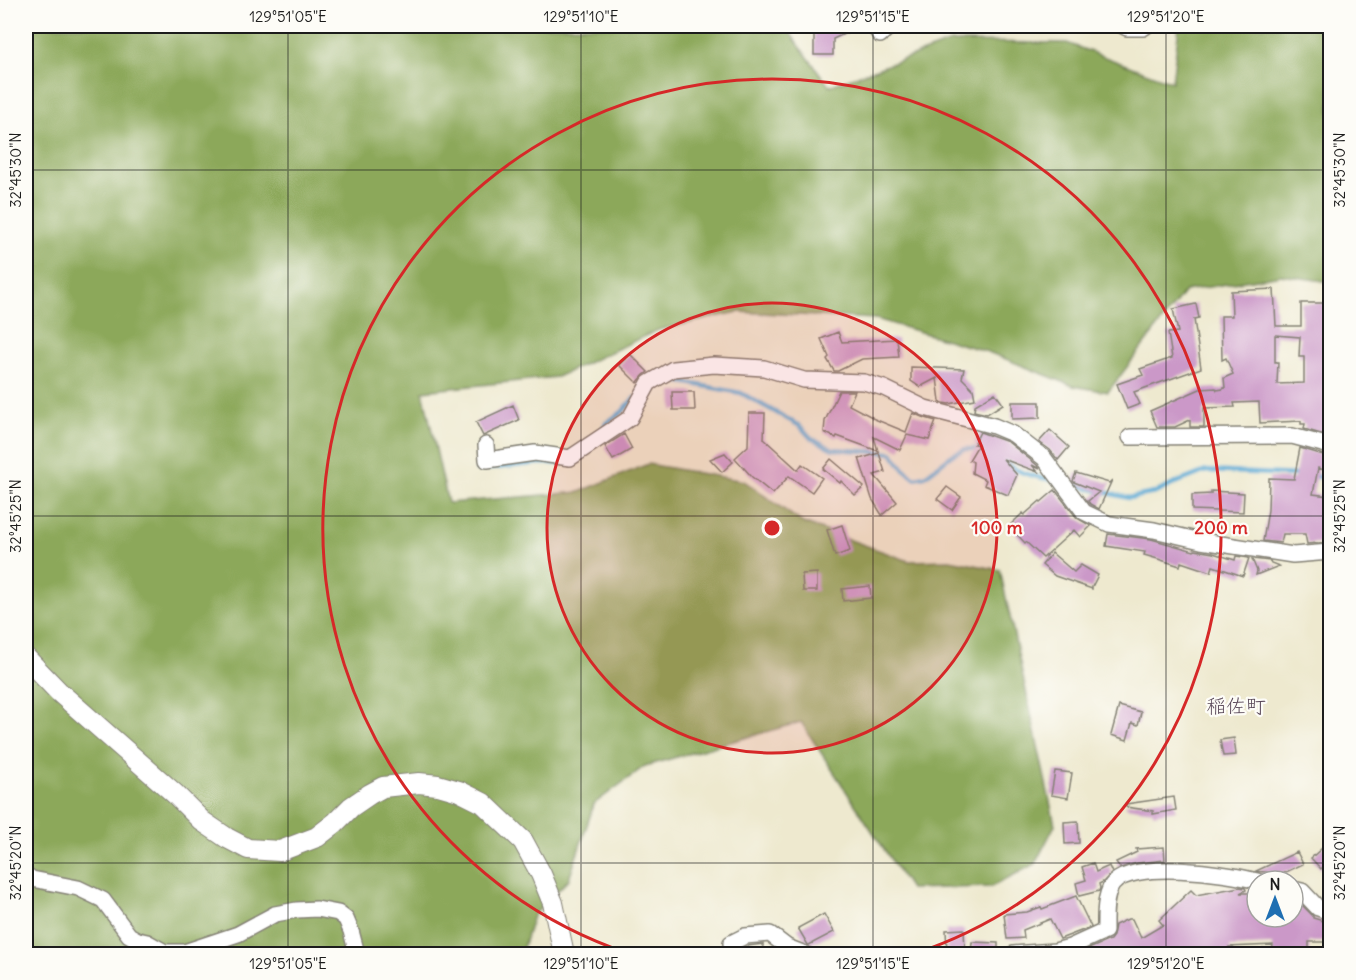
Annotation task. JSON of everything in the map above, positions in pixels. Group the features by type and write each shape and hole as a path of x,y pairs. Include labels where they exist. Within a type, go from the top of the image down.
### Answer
{"street":[{"path":"874,26 880,35 890,26"},
{"path":"1123,26 1143,28 1146,26"},
{"path":"486,445 488,460 536,453 570,458 630,418 649,383 673,369 714,365 764,368 804,380 864,382 884,388 925,408 994,426 1013,434 1044,458 1084,512 1109,524 1293,555 1330,552"},
{"path":"1130,437 1292,436 1330,446"},
{"path":"26,658 59,692 202,821 248,849 280,851 317,837 351,807 383,787 419,783 438,786 459,791 483,803 523,841 541,874 557,923 559,951"},
{"path":"1013,954 1055,951 1070,947 1105,931 1105,910 1111,887 1118,879 1140,872 1202,871 1245,878"},
{"path":"26,875 32,879 78,888 103,900 129,935 165,952 184,952 238,934 275,914 317,909 338,913 346,919 357,954"},
{"path":"1305,894 1318,908 1330,912"},
{"path":"732,954 731,944 745,936 770,934 787,947 805,954"}],"green space":[{"path":"26,26 785,26 829,86 951,42 1067,43 1172,82 1179,26 1330,26 1330,282 1281,275 1185,291 1108,392 1073,386 988,352 876,319 738,312 658,330 557,377 423,391 448,503 579,492 648,464 744,481 803,523 909,561 950,560 1000,570 1055,825 1035,864 991,887 910,889 801,722 645,766 594,804 569,879 533,916 521,954 26,954"}],"building":[{"path":"814,26 861,26 833,39 833,55 814,55"},
{"path":"1274,289 1276,326 1301,326 1301,303 1326,303 1326,325 1330,325 1330,409 1328,409 1327,434 1304,429 1305,424 1301,424 1301,421 1260,423 1259,402 1234,403 1235,407 1204,408 1204,427 1190,427 1190,420 1175,427 1157,427 1150,411 1200,389 1223,389 1225,388 1224,378 1233,374 1226,358 1222,360 1221,316 1232,316 1231,291","holes":["1275,335 1300,337 1299,357 1304,357 1304,383 1277,384 1278,362 1275,362"]},
{"path":"1196,304 1199,318 1194,319 1201,368 1134,392 1140,404 1127,409 1117,384 1143,375 1140,369 1172,358 1168,333 1178,332 1173,309"},
{"path":"838,332 842,342 897,339 899,357 862,359 834,371 827,359 829,357 821,339"},
{"path":"630,354 648,372 637,383 619,365"},
{"path":"911,367 964,369 962,378 973,389 975,399 943,403 940,401 937,378 920,387 911,381"},
{"path":"839,391 855,391 849,405 872,418 906,432 913,413 936,421 929,440 907,435 900,450 874,437 878,451 824,432 825,421"},
{"path":"672,392 694,392 695,410 673,410"},
{"path":"995,393 1003,404 987,414 974,411 975,405"},
{"path":"1012,402 1040,402 1040,418 1012,419"},
{"path":"513,405 519,420 483,436 476,422"},
{"path":"749,413 765,413 764,439 798,470 802,464 822,478 812,492 789,476 773,494 752,477 735,458 748,446"},
{"path":"1050,430 1069,447 1058,460 1039,442"},
{"path":"980,432 1008,442 1040,469 1032,465 1038,472 1003,459 1017,475 1008,495 984,485 986,480 972,473 973,462 969,460 978,445 974,444"},
{"path":"624,434 632,449 613,460 605,446"},
{"path":"1300,448 1330,457 1330,472 1318,468 1313,494 1329,496 1326,511 1330,512 1330,542 1307,544 1305,534 1283,534 1281,543 1263,541 1268,510 1269,478 1294,479"},
{"path":"725,453 733,462 722,472 710,459"},
{"path":"879,453 885,472 874,475 897,502 882,515 872,499 859,458"},
{"path":"831,459 864,487 855,495 841,481 840,483 823,469"},
{"path":"1076,473 1109,483 1112,480 1099,509 1088,501 1099,492 1074,482"},
{"path":"947,487 961,497 952,510 937,499"},
{"path":"1055,490 1077,518 1091,526 1080,537 1074,530 1043,558 1009,526"},
{"path":"1211,491 1244,493 1243,512 1192,510 1192,495 1211,494"},
{"path":"842,525 850,551 835,556 827,530"},
{"path":"1108,534 1151,539 1235,560 1236,556 1249,558 1243,576 1213,566 1211,572 1181,562 1180,566 1144,555 1145,552 1106,546"},
{"path":"1052,553 1074,572 1081,565 1098,575 1092,589 1055,576 1042,565"},
{"path":"1252,559 1270,561 1279,566 1256,575 1257,571"},
{"path":"817,573 817,591 803,591 802,574"},
{"path":"870,586 871,598 843,601 842,589"},
{"path":"1119,706 1141,712 1138,725 1132,723 1127,740 1111,735"},
{"path":"1234,738 1236,755 1223,756 1220,740"},
{"path":"1055,771 1072,773 1068,798 1051,795"},
{"path":"1174,797 1176,810 1153,814 1153,811 1126,807 1126,804"},
{"path":"1078,821 1079,843 1065,844 1064,822"},
{"path":"1330,841 1330,860 1321,869 1311,858"},
{"path":"1164,847 1165,860 1137,863 1120,868 1116,862 1137,852 1136,849"},
{"path":"1297,852 1303,864 1292,869 1260,869"},
{"path":"1093,863 1096,872 1109,866 1112,873 1099,884 1099,891 1079,896 1076,883 1086,880 1082,867"},
{"path":"1245,888 1240,893 1245,893 1245,929 1305,929 1305,908 1313,918 1330,923 1330,944 1309,942 1309,954 1272,954 1273,945 1229,947 1234,954 1077,954 1110,940 1115,925 1128,919 1132,919 1141,938 1163,925 1159,920 1191,890 1196,895"},
{"path":"1076,896 1091,927 1060,939 1050,919 1023,930 1024,938 1007,939 1004,914 1027,912 1041,907 1042,909"},
{"path":"824,914 834,932 808,945 798,928"},
{"path":"964,929 965,951 947,952 946,930"},
{"path":"972,942 998,943 998,954 971,954"},
{"path":"763,944 763,954 742,954 741,949"}],"waterway":[{"path":"666,379 741,393 800,426 811,438 833,449 892,453 904,469 915,478 925,476 952,455 965,449 980,449"},
{"path":"603,430 606,423 622,412 634,398"},
{"path":"477,470 558,463"},
{"path":"1005,463 1023,472 1056,481"},
{"path":"1067,483 1129,498 1155,493 1206,471 1301,475"},
{"path":"1312,476 1327,478 1330,481"}],"district":[{"name":"稲佐町","path":"1236,705"}]}
